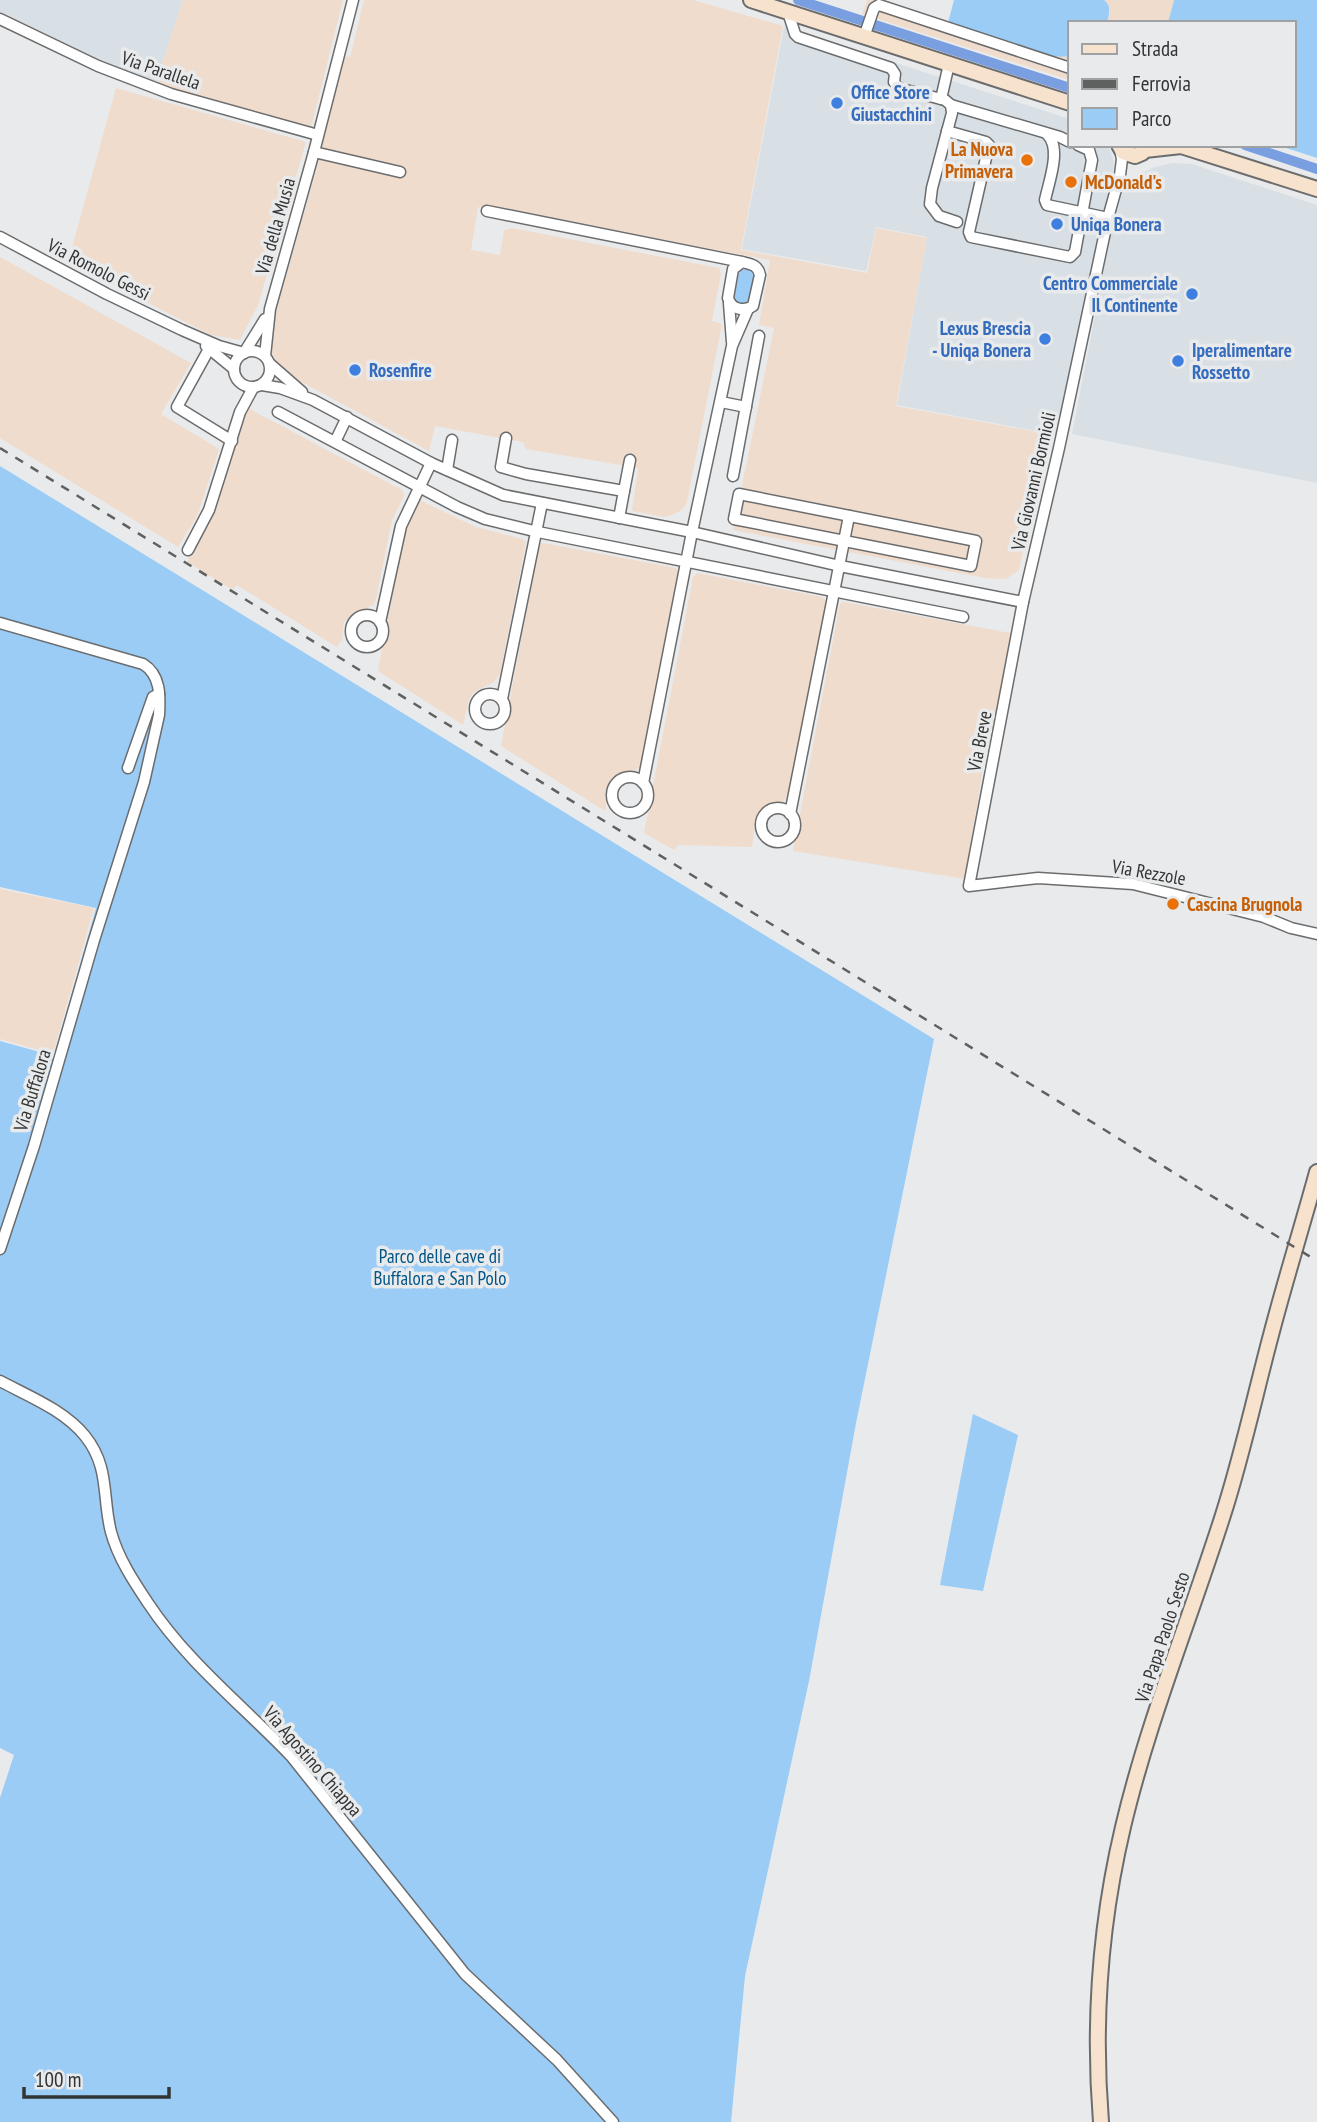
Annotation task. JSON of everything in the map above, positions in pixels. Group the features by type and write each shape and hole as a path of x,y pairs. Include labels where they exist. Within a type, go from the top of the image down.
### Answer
{"street":[{"name":"Via della Musia","path":"188,550 209,510 232,441 240,412 240,383 234,369 237,359 259,331 270,309 354,0"},
{"path":"751,0 866,32 949,64 1068,102"},
{"path":"866,32 876,6 881,6 1068,67"},
{"path":"788,12 798,37 891,68 898,88 941,99 951,105 1068,141"},
{"name":"Via Parallela","path":"0,19 98,66 171,94 318,135"},
{"path":"941,99 949,64"},
{"path":"1016,87 1068,110"},
{"path":"951,105 952,111 930,204 939,216 957,222"},
{"path":"947,131 986,142 990,148 969,232 973,238 1070,257 1074,252 1092,157 1089,150 1082,147"},
{"path":"1047,134 1055,149 1046,203 1049,207 1108,218"},
{"path":"1055,149 1068,142"},
{"path":"1120,147 1126,155 1170,147"},
{"path":"1118,186 1122,166 1120,147"},
{"path":"1182,147 1317,189"},
{"path":"1118,186 1127,169 1144,150"},
{"path":"314,152 400,172"},
{"name":"Via Giovanni Bormioli","path":"1023,602 1108,218 1118,186"},
{"path":"487,211 722,259 738,266 754,265 759,270 755,302 748,309 732,346 686,561 643,783"},
{"name":"Via Romolo Gessi","path":"0,237 182,330 219,346 244,353"},
{"path":"732,346 728,298 738,266"},
{"path":"729,303 741,310 748,309"},
{"name":"Via della Musia","path":"240,412 257,386 269,376 267,360 270,309"},
{"name":"Via Romolo Gessi","path":"182,330 234,369"},
{"path":"733,476 759,336"},
{"path":"209,349 177,407 232,441"},
{"path":"244,353 255,351 313,400"},
{"path":"240,383 281,388 313,400 431,463 503,495 1023,602"},
{"path":"721,402 746,407"},
{"path":"278,412 457,508 485,519 963,617"},
{"path":"335,442 347,417"},
{"path":"506,438 501,467 624,491"},
{"path":"447,470 452,440"},
{"path":"619,518 630,460"},
{"path":"380,622 401,526 431,463"},
{"path":"739,494 849,516 976,541 971,566 734,519 739,494"},
{"path":"502,699 542,503"},
{"path":"790,814 849,516"},
{"name":"Via Breve","path":"969,886 1023,602"},
{"path":"0,622 143,664 154,673 159,694 153,697 128,768"},
{"name":"Via Buffalora","path":"0,1249 38,1134 90,939 144,782 159,715 159,694"},
{"name":"Via Rezzole","path":"969,886 1038,878 1133,884 1264,917 1291,928 1317,934"},
{"name":"Via Papa Paolo Sesto","path":"1101,2122 1097,2036 1100,1976 1108,1906 1123,1827 1143,1756 1230,1491 1317,1172"},
{"name":"Via Agostino Chiappa","path":"0,1381 66,1418 92,1446 102,1469 109,1519 119,1552 147,1601 172,1636 291,1756 465,1974 557,2060 612,2122"}],"shaded area":[{"path":"0,0 183,0 155,85 0,15"},
{"path":"183,0 343,0 311,128 218,105 155,85"},
{"path":"364,0 693,0 783,26 741,250 867,273 876,228 927,238 896,406 1048,434 1019,570 1006,579 985,578 733,530 774,328 759,325 770,260 478,207 471,250 500,255 504,230 512,228 719,268 721,274 712,321 722,324 687,502 682,510 664,517 632,511 638,468 526,449 523,442 435,426 429,451 287,374 272,353 272,327 319,160 343,56 350,57"},
{"path":"867,0 883,0 948,23 1068,56 1068,79 862,14"},
{"path":"1104,0 1174,0 1169,21 1108,21 1110,11"},
{"path":"784,27 1068,118 1068,147 1109,147 1114,161 1058,435 897,405 927,237 876,227 866,271 742,249"},
{"path":"116,88 306,142 258,305 240,340 211,335 68,262"},
{"path":"1172,163 1192,164 1317,205 1317,483 1072,434 1112,228 1123,191 1138,175"},
{"path":"0,257 191,363 161,414 219,449 198,514 178,547 0,438"},
{"path":"248,408 403,492 404,496 392,520 376,599 373,605 351,615 344,622 342,640 337,647 237,585 233,590 187,562 208,525"},
{"path":"417,501 476,527 526,542 500,674 494,682 474,692 469,699 463,725 378,671 401,546"},
{"path":"543,543 676,568 678,572 643,759 640,767 633,773 616,780 610,786 605,811 501,746 539,545"},
{"path":"697,573 822,597 826,601 789,792 783,803 767,808 760,815 755,824 752,847 678,845 674,850 644,833 693,577"},
{"path":"840,603 1010,633 999,713 983,768 965,879 793,851"},
{"path":"0,889 94,908 53,1054 0,1039"}],"green space":[{"path":"954,0 1104,0 1109,8 1107,21 1068,21 1068,56 1045,55 948,23"},
{"path":"1174,0 1317,0 1317,158 1283,147 1296,147 1296,21 1169,21"},
{"path":"749,269 754,276 753,289 748,301 741,305 734,298 737,276 742,270"},
{"name":"Parco delle cave di Buffalora e San Polo","path":"0,466 934,1039 856,1423 809,1681 745,1976 731,2122 0,2122 0,1798 14,1755 0,1748 0,1041 54,1056 96,908 0,887"},
{"path":"973,1414 1018,1435 983,1591 940,1585"}],"waterway":[{"path":"798,0 1068,87"},
{"path":"1251,147 1317,169"}],"railway":[{"path":"0,448 1317,1261"}],"place":[{"name":"Office Store Giustacchini","path":"837,103"},
{"name":"La Nuova Primavera","path":"1027,160"},
{"name":"McDonald's","path":"1071,182"},
{"name":"Uniqa Bonera","path":"1057,224"},
{"name":"Centro Commerciale Il Continente","path":"1192,294"},
{"name":"Lexus Brescia - Uniqa Bonera","path":"1045,339"},
{"name":"Iperalimentare Rossetto","path":"1178,361"},
{"name":"Rosenfire","path":"355,370"},
{"name":"Cascina Brugnola","path":"1173,904"}]}
